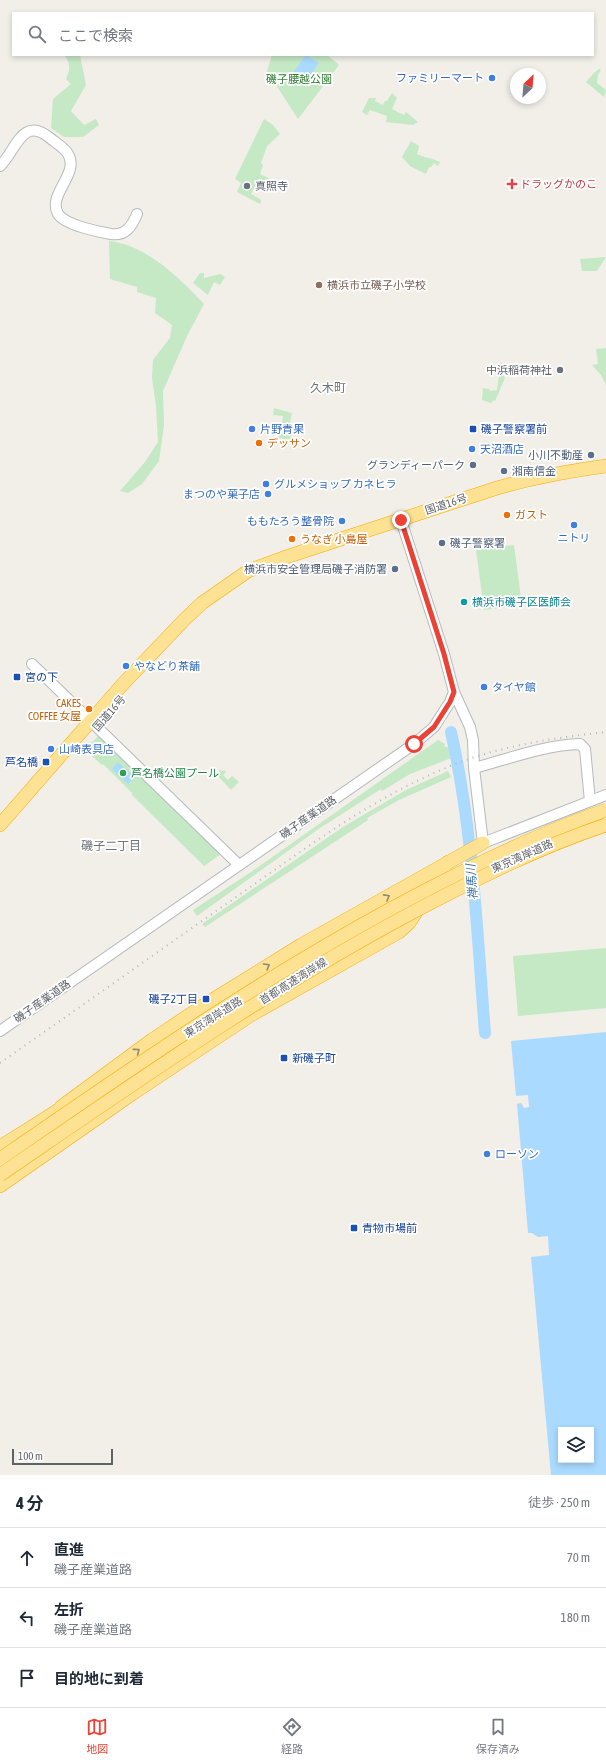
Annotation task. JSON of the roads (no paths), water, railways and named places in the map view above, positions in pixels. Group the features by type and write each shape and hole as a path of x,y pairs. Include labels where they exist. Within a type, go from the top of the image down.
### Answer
{"highway":[{"name":"国道16号","path":"0,824 160,653 211,604 220,592 255,567 497,488 518,484 528,480 606,466"},
{"name":"国道16号","path":"0,836 94,724"},
{"name":"東京湾岸道路","path":"0,1147 61,1108 171,1044 278,976 381,915 508,852 606,811"},
{"name":"首都高速湾岸線","path":"0,1159 186,1032 292,965 362,924 495,856 606,811"},
{"name":"東京湾岸道路","path":"80,1130 180,1050 277,987 371,931 475,876 543,846 606,822"},
{"name":"首都高速湾岸線","path":"0,1175 186,1049 302,974 372,934 496,870 546,848 606,825"},
{"name":"東京湾岸道路","path":"61,1108 152,1040 201,1007 341,922 483,843"},
{"name":"東京湾岸道路","path":"0,1186 132,1094 251,1015 398,932 409,923 448,862"},
{"name":"東京湾岸道路","path":"341,922 370,915 378,911 382,911 387,915 388,922 362,951"}],"street":[{"path":"0,166 21,136 35,131 43,132 68,153 70,158 71,166 56,205 61,218 78,226 105,233 119,234 130,228 137,214"},
{"path":"401,520 444,654 454,692 470,727 478,767 477,788"},
{"path":"32,664 239,865"},
{"name":"磯子産業道路","path":"0,1031 425,736 436,725 450,702 454,692"},
{"path":"478,767 523,753 553,747 580,744 585,749 590,801"},
{"path":"474,748 474,768 483,843 606,795"}],"water":[{"path":"305,56 319,63 305,83 292,74"},
{"name":"芦名橋公園プール","path":"118,762 134,778 128,784 112,769"},
{"path":"606,1032 606,1475 551,1475 531,1257 549,1255 548,1236 538,1237 532,1233 528,1233 517,1104 521,1103 524,1108 529,1107 528,1095 516,1096 511,1041"}],"waterway":[{"name":"禅馬川","path":"451,732 469,844 477,919 485,1033"}],"railway":[{"path":"0,1063 315,842 393,793 448,767 506,748 546,740 606,732"}],"place":[{"name":"ファミリーマート","path":"492,78"},
{"name":"ドラッグかのこ","path":"512,184"},
{"name":"真照寺","path":"247,186"},
{"name":"横浜市立磯子小学校","path":"319,285"},
{"name":"中浜稲荷神社","path":"560,370"},
{"name":"片野青果","path":"252,429"},
{"name":"磯子警察署前","path":"473,429"},
{"name":"デッサン","path":"259,443"},
{"name":"天沼酒店","path":"472,449"},
{"name":"小川不動産","path":"591,455"},
{"name":"グランディーパーク","path":"473,465"},
{"name":"湘南信金","path":"504,471"},
{"name":"グルメショップ カネヒラ","path":"266,484"},
{"name":"まつのや菓子店","path":"268,494"},
{"name":"ガスト","path":"507,515"},
{"name":"ももたろう整骨院","path":"342,521"},
{"name":"ニトリ","path":"574,525"},
{"name":"うなぎ 小島屋","path":"292,539"},
{"name":"磯子警察署","path":"442,543"},
{"name":"横浜市安全管理局磯子消防署","path":"395,569"},
{"name":"横浜市磯子区医師会","path":"464,602"},
{"name":"やなどり茶舗","path":"126,666"},
{"name":"宮の下","path":"17,677"},
{"name":"タイヤ館","path":"484,687"},
{"name":"CAKES COFFEE 女屋","path":"89,709"},
{"name":"山崎表具店","path":"51,749"},
{"name":"芦名橋","path":"46,762"},
{"name":"芦名橋公園プール","path":"123,773"},
{"name":"磯子2丁目","path":"206,999"},
{"name":"新磯子町","path":"284,1058"},
{"name":"ローソン","path":"487,1154"},
{"name":"青物市場前","path":"354,1228"}],"district":[{"name":"久木町","path":"328,388"},
{"name":"磯子二丁目","path":"111,846"}],"park label":[{"name":"磯子腰越公園","path":"299,79"}]}
